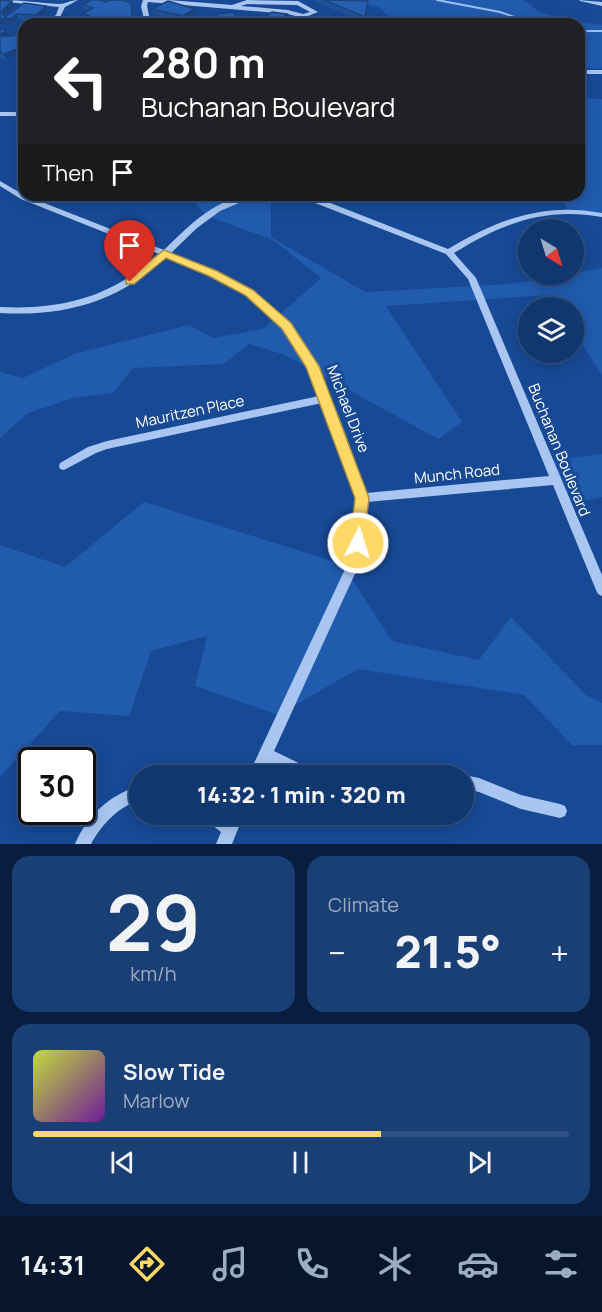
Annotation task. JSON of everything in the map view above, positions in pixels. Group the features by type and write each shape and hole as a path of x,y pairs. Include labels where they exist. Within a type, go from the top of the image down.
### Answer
{"street":[{"path":"6,0 68,2"},
{"path":"147,18 144,6 147,0 288,12 303,16 312,15 315,12 294,3 247,2 232,7"},
{"path":"582,0 602,4"},
{"path":"17,10 26,2"},
{"path":"54,18 68,2"},
{"path":"8,40 18,36"},
{"path":"585,72 602,72"},
{"path":"0,114 18,114"},
{"name":"Michael Drive","path":"0,183 18,194"},
{"name":"Michael Drive","path":"34,201 223,278 266,305 299,342 312,366 362,498 358,543 352,567 260,765"},
{"path":"0,310 40,310 90,300 130,282 212,211 234,201"},
{"name":"Buchanan Boulevard","path":"317,201 449,252 472,278 602,590"},
{"path":"449,252 486,230 526,216 565,210 602,215"},
{"name":"Mauritzen Place","path":"64,466 92,450 107,445 325,399"},
{"name":"Munch Road","path":"362,498 556,480"},
{"path":"265,754 288,765"},
{"path":"474,783 521,802 560,811"},
{"path":"83,844 112,804 129,795"},
{"path":"224,844 233,825"}],"shaded area":[{"path":"349,0 522,0 539,11 563,18 391,18 378,7"},
{"path":"585,22 602,25 602,68 591,69 585,65"},
{"path":"585,98 602,99 602,217 567,210 565,201 585,201"},
{"path":"193,201 271,201 271,237 365,292 518,283 518,285 584,285 584,271 602,268 602,375 584,347 584,297 552,297 550,295 386,306 462,422 438,439 285,355 249,344 224,364 133,368 113,393 73,398 28,413 0,438 0,372 23,378 74,354 189,325 213,338 263,329 321,278 273,240 207,216"},
{"path":"602,454 602,497 563,505 545,461"},
{"path":"144,502 342,564 392,641 479,660 511,617 586,695 602,703 602,745 572,745 524,695 358,669 278,715 195,686 207,636 151,651 129,716 60,711 27,747 18,747 18,757 0,777 0,545 65,567"}],"building":[{"path":"0,0 12,1 3,10 2,14 5,17 24,3 46,6 36,15 16,14 12,18 0,19"},
{"path":"92,0 106,2 122,0 131,3 132,18 86,18 90,16 83,13 93,8 83,4"},
{"path":"324,0 368,1 365,17"},
{"path":"168,1 195,9 183,16 152,9"},
{"path":"234,12 236,18 217,18 216,14"},
{"path":"272,12 287,14 285,16 291,17 266,18"},
{"path":"0,28 6,31 1,34 3,37 18,36 18,48 4,54 0,52"}],"waterway":[{"path":"437,0 500,12 517,18"},
{"path":"585,31 602,31"}],"route":[{"path":"130,282 164,254 213,273 249,293 266,305 286,326 299,342 312,366 347,452 362,498 358,543"}]}
